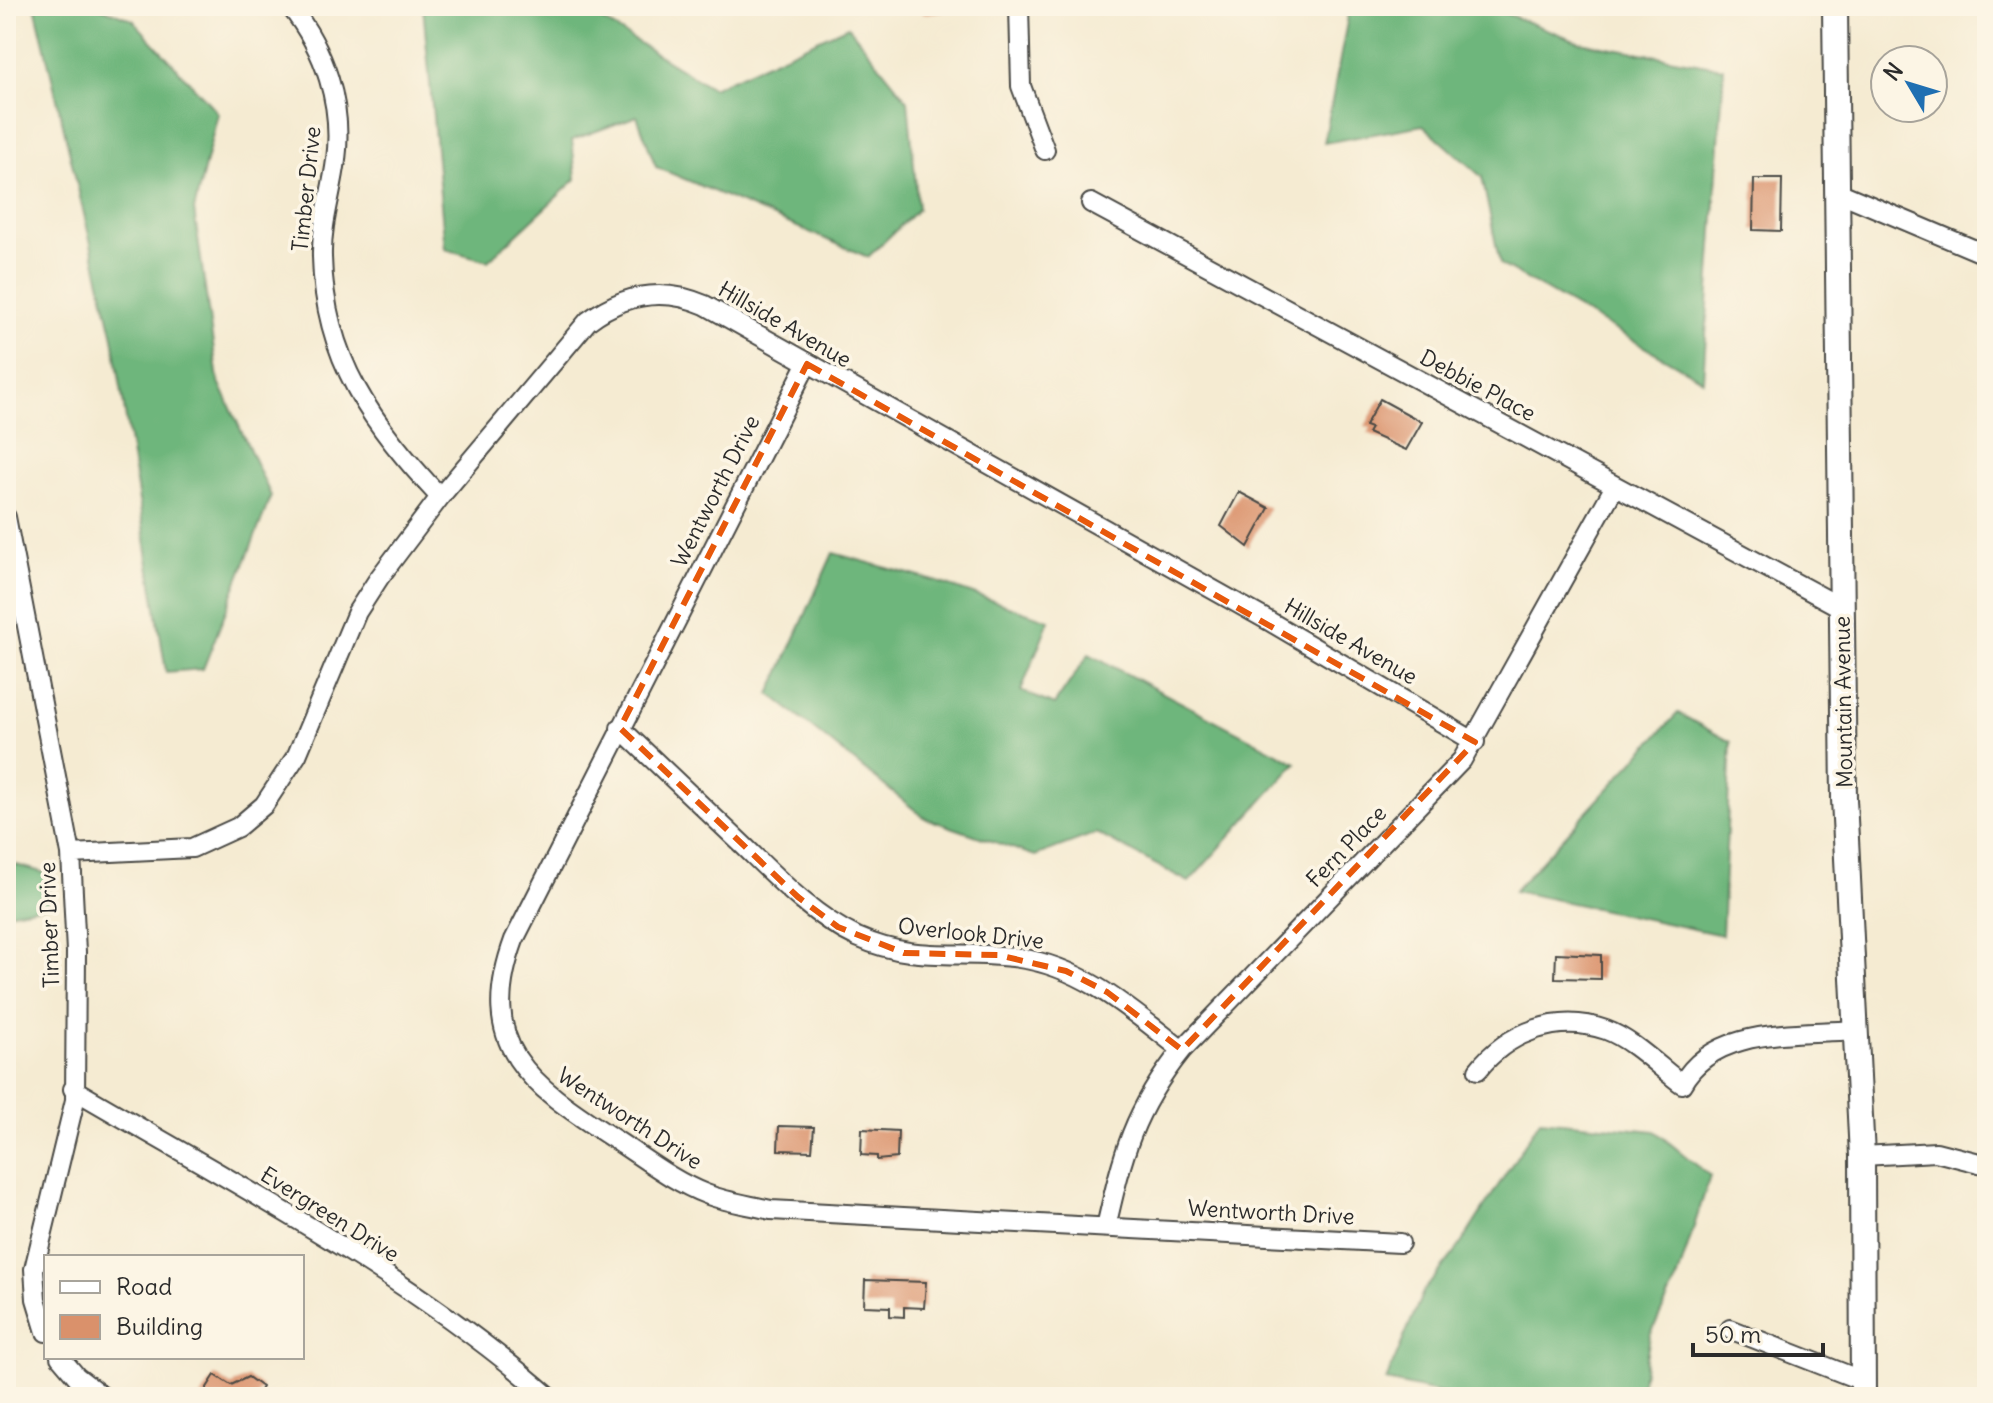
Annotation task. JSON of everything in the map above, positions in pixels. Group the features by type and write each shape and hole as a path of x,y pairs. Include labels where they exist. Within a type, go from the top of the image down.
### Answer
{"main road":[{"name":"Mountain Avenue","path":"1835,6 1844,799 1853,1030 1862,1156 1863,1389"}],"street":[{"name":"Timber Drive","path":"290,6 314,41 335,100 338,142 328,194 322,256 329,318 338,349 356,391 381,431 440,497"},
{"path":"1019,6 1021,86 1045,150"},
{"path":"1838,192 1987,255"},
{"name":"Debbie Place","path":"1091,203 1842,608"},
{"name":"Hillside Avenue","path":"71,854 175,852 192,848 238,827 264,805 297,755 357,612 440,497 588,321 616,303 659,294 691,299 1269,621 1475,742"},
{"name":"Wentworth Drive","path":"807,364 620,728 505,965 501,992 503,1018 516,1056 540,1088 676,1179 707,1194 771,1210 1400,1243"},
{"name":"Fern Place","path":"1106,1227 1126,1143 1137,1116 1182,1050 1437,788 1475,742 1615,486"},
{"name":"Timber Drive","path":"6,517 71,854 76,952 75,1100 36,1255 34,1284 44,1324"},
{"name":"Overlook Drive","path":"620,728 798,897 838,927 904,953 951,958 998,955 1066,971 1107,992 1182,1050"},
{"path":"1478,1070 1491,1054 1517,1034 1554,1026 1592,1027 1608,1031 1682,1084 1689,1071 1707,1056 1734,1043 1853,1030"},
{"name":"Evergreen Drive","path":"73,1089 320,1235 431,1306 510,1363 549,1397"},
{"path":"1862,1156 1936,1152 1987,1165"},
{"path":"1730,1329 1863,1389"},
{"path":"62,1359 77,1377 103,1397"}],"highlighted area":[{"path":"807,364 1475,742 1182,1050 1107,992 1066,971 998,955 904,953 838,927 798,897 620,728"}],"green space":[{"path":"35,6 98,6 133,20 218,113 194,210 218,380 271,496 203,669 166,672 113,337"},
{"path":"423,6 579,6 712,88 848,26 908,101 918,209 868,257 656,167 637,116 572,140 576,179 488,261 445,249"},
{"path":"1350,6 1486,6 1580,42 1724,68 1703,380 1500,264 1482,177 1423,125 1324,143"},
{"path":"833,553 938,582 1049,620 1021,691 1054,705 1089,654 1296,763 1189,882 1096,833 1035,856 925,818 770,694"},
{"path":"1678,713 1731,742 1722,935 1514,891"},
{"path":"6,862 52,875 46,906 6,913"},
{"path":"1540,1120 1655,1131 1710,1176 1678,1277 1650,1336 1639,1397 1459,1397 1386,1381 1423,1292 1459,1247"}],"building":[{"path":"922,6 952,6 953,10 923,14"},
{"path":"1754,179 1782,179 1781,231 1753,230"},
{"path":"1380,399 1422,422 1406,450 1368,433 1371,428 1365,426"},
{"path":"1239,492 1269,508 1248,547 1221,526"},
{"path":"1556,953 1601,955 1601,979 1555,978"},
{"path":"779,1126 814,1127 812,1151 778,1150"},
{"path":"862,1129 898,1131 897,1158 877,1160 877,1156 861,1155"},
{"path":"865,1280 926,1282 924,1308 904,1307 904,1317 890,1316 890,1307 864,1306"},
{"path":"215,1375 231,1385 248,1377 262,1387 256,1397 201,1397"}]}
